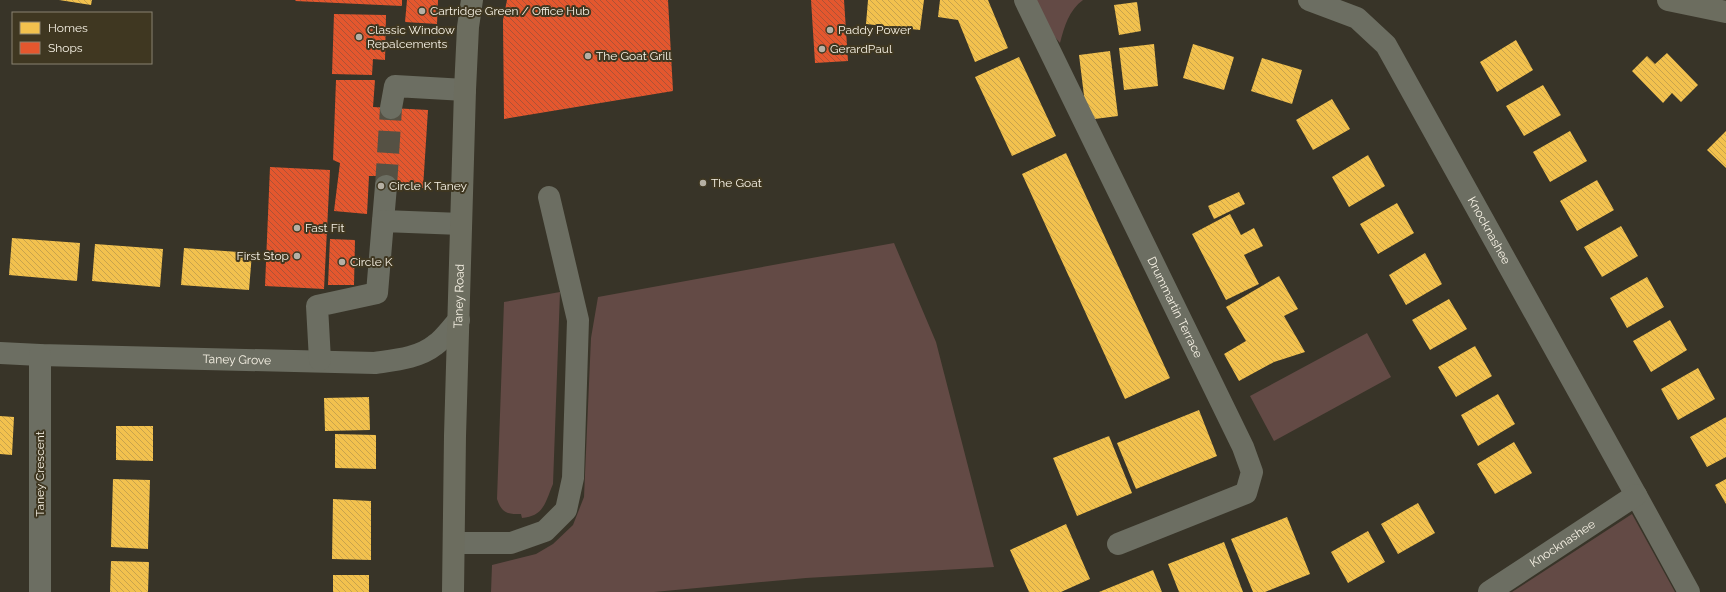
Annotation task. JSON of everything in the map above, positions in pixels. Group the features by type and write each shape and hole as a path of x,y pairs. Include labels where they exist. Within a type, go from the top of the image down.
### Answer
{"main road":[{"path":"465,0 468,27"},
{"name":"Taney Road","path":"453,592 455,543 455,436 465,90 468,27 472,0"},
{"path":"1668,0 1726,12"}],"street":[{"name":"Drummartin Terrace","path":"1025,0 1244,447 1252,472 1246,493 1118,544"},
{"name":"Knocknashee","path":"1309,0 1357,18 1386,46 1689,592"},
{"path":"391,108 395,86 465,90"},
{"path":"320,360 317,306 376,293 386,186"},
{"path":"455,543 511,543 545,531 566,510 573,478 578,320 549,197"},
{"path":"383,221 461,224"},
{"name":"Taney Grove","path":"0,353 320,360 375,363 401,359 426,352 437,344 459,320"},
{"name":"Taney Crescent","path":"40,355 40,592"},
{"name":"Knocknashee","path":"1489,592 1636,495"}],"shaded area":[{"path":"1032,0 1083,0 1074,9 1065,25 1060,43 1048,29"},
{"path":"894,243 936,342 994,567 806,578 654,592 491,592 492,565 536,554 553,544 573,525 584,497 591,338 598,297"},
{"path":"560,292 553,484 543,507 535,515 522,518 521,514 505,512 497,499 504,302"},
{"path":"1367,333 1391,377 1274,441 1250,396"},
{"path":"1632,514 1675,592 1512,592"}],"building: Homes":[{"path":"59,0 92,0 91,5"},
{"path":"868,0 924,0 920,30 866,24"},
{"path":"940,0 988,0 1008,48 975,62 958,20 938,17"},
{"path":"1137,2 1141,31 1119,35 1114,5"},
{"path":"1516,40 1533,70 1497,92 1480,62"},
{"path":"1154,44 1158,86 1124,90 1119,48"},
{"path":"1193,44 1234,57 1224,90 1183,78"},
{"path":"1110,51 1118,116 1087,120 1079,55"},
{"path":"1667,53 1698,85 1681,102 1672,93 1663,103 1632,71 1647,56 1655,64"},
{"path":"1019,57 1056,136 1012,156 975,77"},
{"path":"1262,58 1302,70 1292,104 1251,91"},
{"path":"1543,85 1561,115 1524,136 1506,106"},
{"path":"1332,99 1350,129 1313,150 1296,120"},
{"path":"1570,131 1587,161 1550,182 1533,152"},
{"path":"1726,131 1726,168 1707,150"},
{"path":"1066,153 1170,378 1125,399 1022,174"},
{"path":"1368,155 1385,186 1349,207 1332,177"},
{"path":"1597,180 1614,210 1577,231 1560,201"},
{"path":"1239,192 1245,204 1214,219 1208,206"},
{"path":"1397,203 1414,233 1378,254 1360,224"},
{"path":"1230,214 1241,235 1254,228 1263,246 1244,255 1259,284 1226,300 1192,234"},
{"path":"1621,226 1638,256 1602,277 1584,247"},
{"path":"12,238 80,243 77,281 9,275"},
{"path":"95,244 163,249 160,287 92,281"},
{"path":"184,248 252,253 249,290 181,285"},
{"path":"1425,253 1442,284 1406,305 1389,275"},
{"path":"1279,276 1298,309 1284,316 1305,352 1274,362 1239,381 1224,354 1246,341 1226,307"},
{"path":"1647,277 1664,307 1627,328 1610,298"},
{"path":"1449,299 1467,329 1430,350 1412,320"},
{"path":"1670,320 1687,350 1651,372 1633,341"},
{"path":"1475,346 1492,376 1456,397 1438,367"},
{"path":"1698,368 1715,399 1678,420 1661,389"},
{"path":"1498,394 1515,424 1478,446 1461,415"},
{"path":"369,397 370,430 325,431 324,398"},
{"path":"1199,410 1217,456 1136,489 1117,443"},
{"path":"0,416 14,417 12,455 0,454"},
{"path":"1726,417 1726,457 1707,467 1690,437"},
{"path":"116,426 153,426 153,461 116,460"},
{"path":"335,434 376,435 376,469 335,468"},
{"path":"1109,436 1132,493 1077,516 1053,458"},
{"path":"1514,442 1532,473 1495,494 1477,464"},
{"path":"113,479 150,480 148,549 111,547"},
{"path":"1726,479 1726,504 1715,485"},
{"path":"333,499 371,501 371,560 332,559"},
{"path":"1418,503 1435,533 1398,554 1381,524"},
{"path":"1287,517 1310,574 1265,592 1253,592 1231,539"},
{"path":"1066,524 1090,579 1061,592 1029,592 1010,550"},
{"path":"1368,531 1385,562 1348,583 1331,552"},
{"path":"1224,542 1243,592 1179,592 1168,564"},
{"path":"111,561 149,562 148,592 110,592"},
{"path":"1153,570 1162,592 1099,592"},
{"path":"333,575 369,575 369,592 333,592"}],"building: Shops":[{"path":"402,0 402,6 295,1"},
{"name":"Cartridge Green / Office Hub","path":"407,0 438,0 437,24 405,22"},
{"name":"The Goat Grill","path":"507,0 668,0 673,91 504,119 503,20"},
{"name":"Paddy Power","path":"811,0 844,0 848,61 815,63"},
{"name":"Classic Window Repalcements","path":"334,14 386,15 385,60 373,59 372,75 332,74"},
{"path":"336,80 375,80 373,107 428,110 423,188 386,186 382,176 369,176 367,214 334,211 340,163 333,160"},
{"name":"Fast Fit","path":"270,167 330,170 324,289 265,286"},
{"name":"Circle K","path":"330,239 355,240 354,285 328,285"}],"tunnel":[{"path":"386,186 391,108"}],"place":[{"name":"Cartridge Green / Office Hub","path":"422,11"},
{"name":"Paddy Power","path":"830,30"},
{"name":"Classic Window Repalcements","path":"359,37"},
{"name":"GerardPaul","path":"822,49"},
{"name":"The Goat Grill","path":"588,56"},
{"name":"The Goat","path":"703,183"},
{"name":"Circle K Taney","path":"381,186"},
{"name":"Fast Fit","path":"297,228"},
{"name":"First Stop","path":"297,256"},
{"name":"Circle K","path":"342,262"}]}
